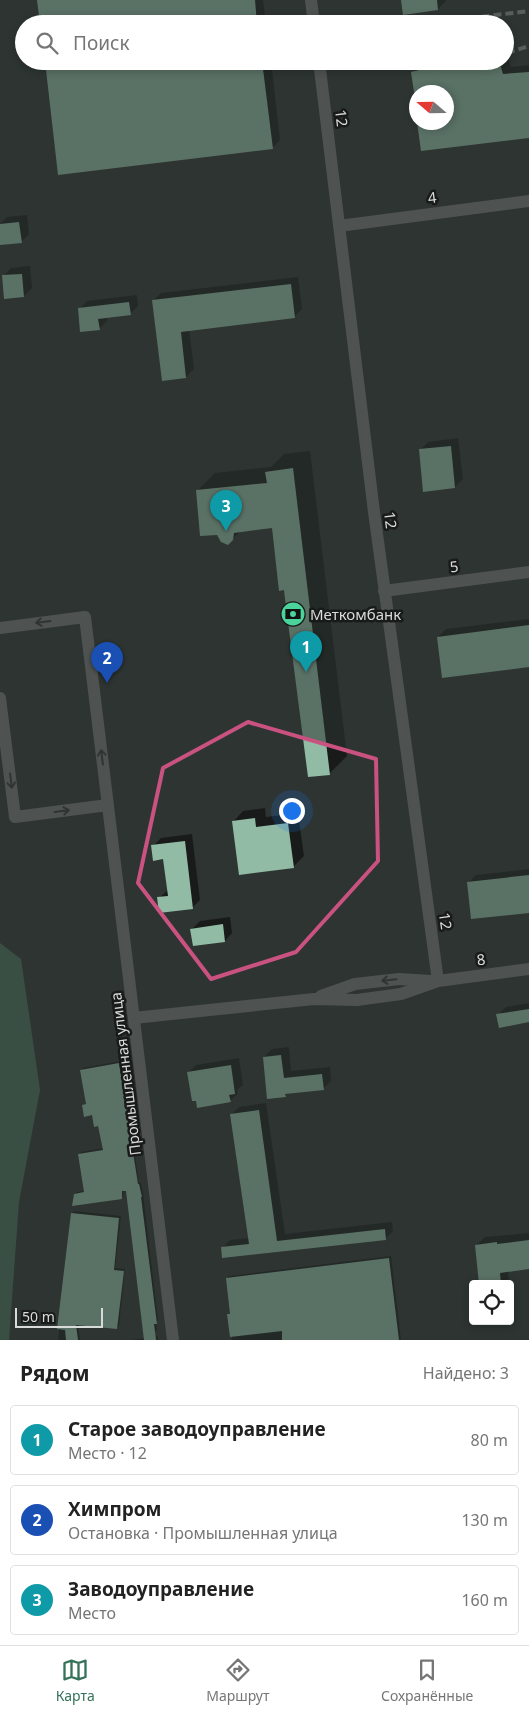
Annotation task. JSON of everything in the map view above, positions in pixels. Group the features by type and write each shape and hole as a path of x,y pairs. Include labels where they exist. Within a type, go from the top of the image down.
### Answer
{"street":[{"path":"311,0 313,15"},
{"name":"12","path":"320,70 384,591 438,982"},
{"name":"4","path":"339,226 529,201"},
{"name":"5","path":"384,591 529,572"},
{"name":"Промышленная улица","path":"0,628 85,617 173,1340"},
{"path":"0,698 15,816 108,805"},
{"name":"8","path":"134,1018 314,999 357,1000 401,994 438,982 529,969"}],"highlighted area":[{"path":"248,722 376,759 378,861 296,952 211,979 138,883 163,768"}],"green space":[{"path":"0,943 21,959 40,1090 19,1202 9,1340 0,1340"}],"building":[{"path":"37,0 255,0 256,15 39,15"},
{"path":"401,0 437,0 438,10 403,15"},
{"path":"46,70 263,70 273,149 58,175"},
{"path":"419,70 502,70 503,74 529,72 529,138 421,151 418,130 454,130 454,85 413,85 411,72"},
{"path":"19,222 22,243 0,245 0,224"},
{"path":"22,274 24,297 4,299 2,275"},
{"path":"291,284 295,318 181,332 186,378 162,381 152,300"},
{"path":"129,302 131,315 98,319 100,330 80,332 78,308"},
{"path":"451,446 455,488 423,492 419,449"},
{"path":"293,468 330,775 308,777 284,590 279,591 272,528 234,533 233,540 228,545 221,542 217,535 200,536 196,490 267,483 265,472"},
{"path":"529,625 529,667 442,678 437,637"},
{"path":"255,818 256,827 288,823 294,868 239,875 232,821"},
{"path":"185,841 193,909 159,913 157,897 168,896 163,859 153,861 151,845"},
{"path":"529,875 529,913 471,919 467,882"},
{"path":"223,924 225,942 193,946 190,929"},
{"path":"529,1009 529,1022 499,1028 496,1014"},
{"path":"281,1055 284,1078 322,1074 324,1090 285,1094 286,1097 267,1099 263,1057"},
{"path":"119,1063 138,1184 142,1197 157,1324 154,1324 156,1340 144,1340 126,1191 122,1191 122,1199 72,1206 74,1194 84,1192 78,1154 103,1150 98,1126 94,1127 92,1115 84,1117 82,1105 86,1104 80,1070"},
{"path":"231,1065 235,1094 229,1095 231,1102 197,1108 196,1101 192,1101 187,1072"},
{"path":"259,1110 277,1241 385,1229 386,1240 222,1258 221,1247 249,1244 230,1114"},
{"path":"71,1213 119,1218 114,1270 124,1271 117,1329 76,1325 78,1340 66,1340 65,1330 57,1329"},
{"path":"529,1240 529,1269 500,1273 501,1280 479,1280 475,1245 497,1242 497,1244"},
{"path":"389,1258 399,1340 282,1340 282,1331 230,1337 227,1314 230,1314 226,1278"}],"railway":[{"path":"496,15 529,11"},
{"path":"514,51 529,46"}],"place":[{"name":"Заводоуправление","path":"226,531"},
{"name":"Меткомбанк","path":"293,614"},
{"name":"Старое заводоуправление","path":"306,672"},
{"name":"Химпром","path":"107,683"}]}
